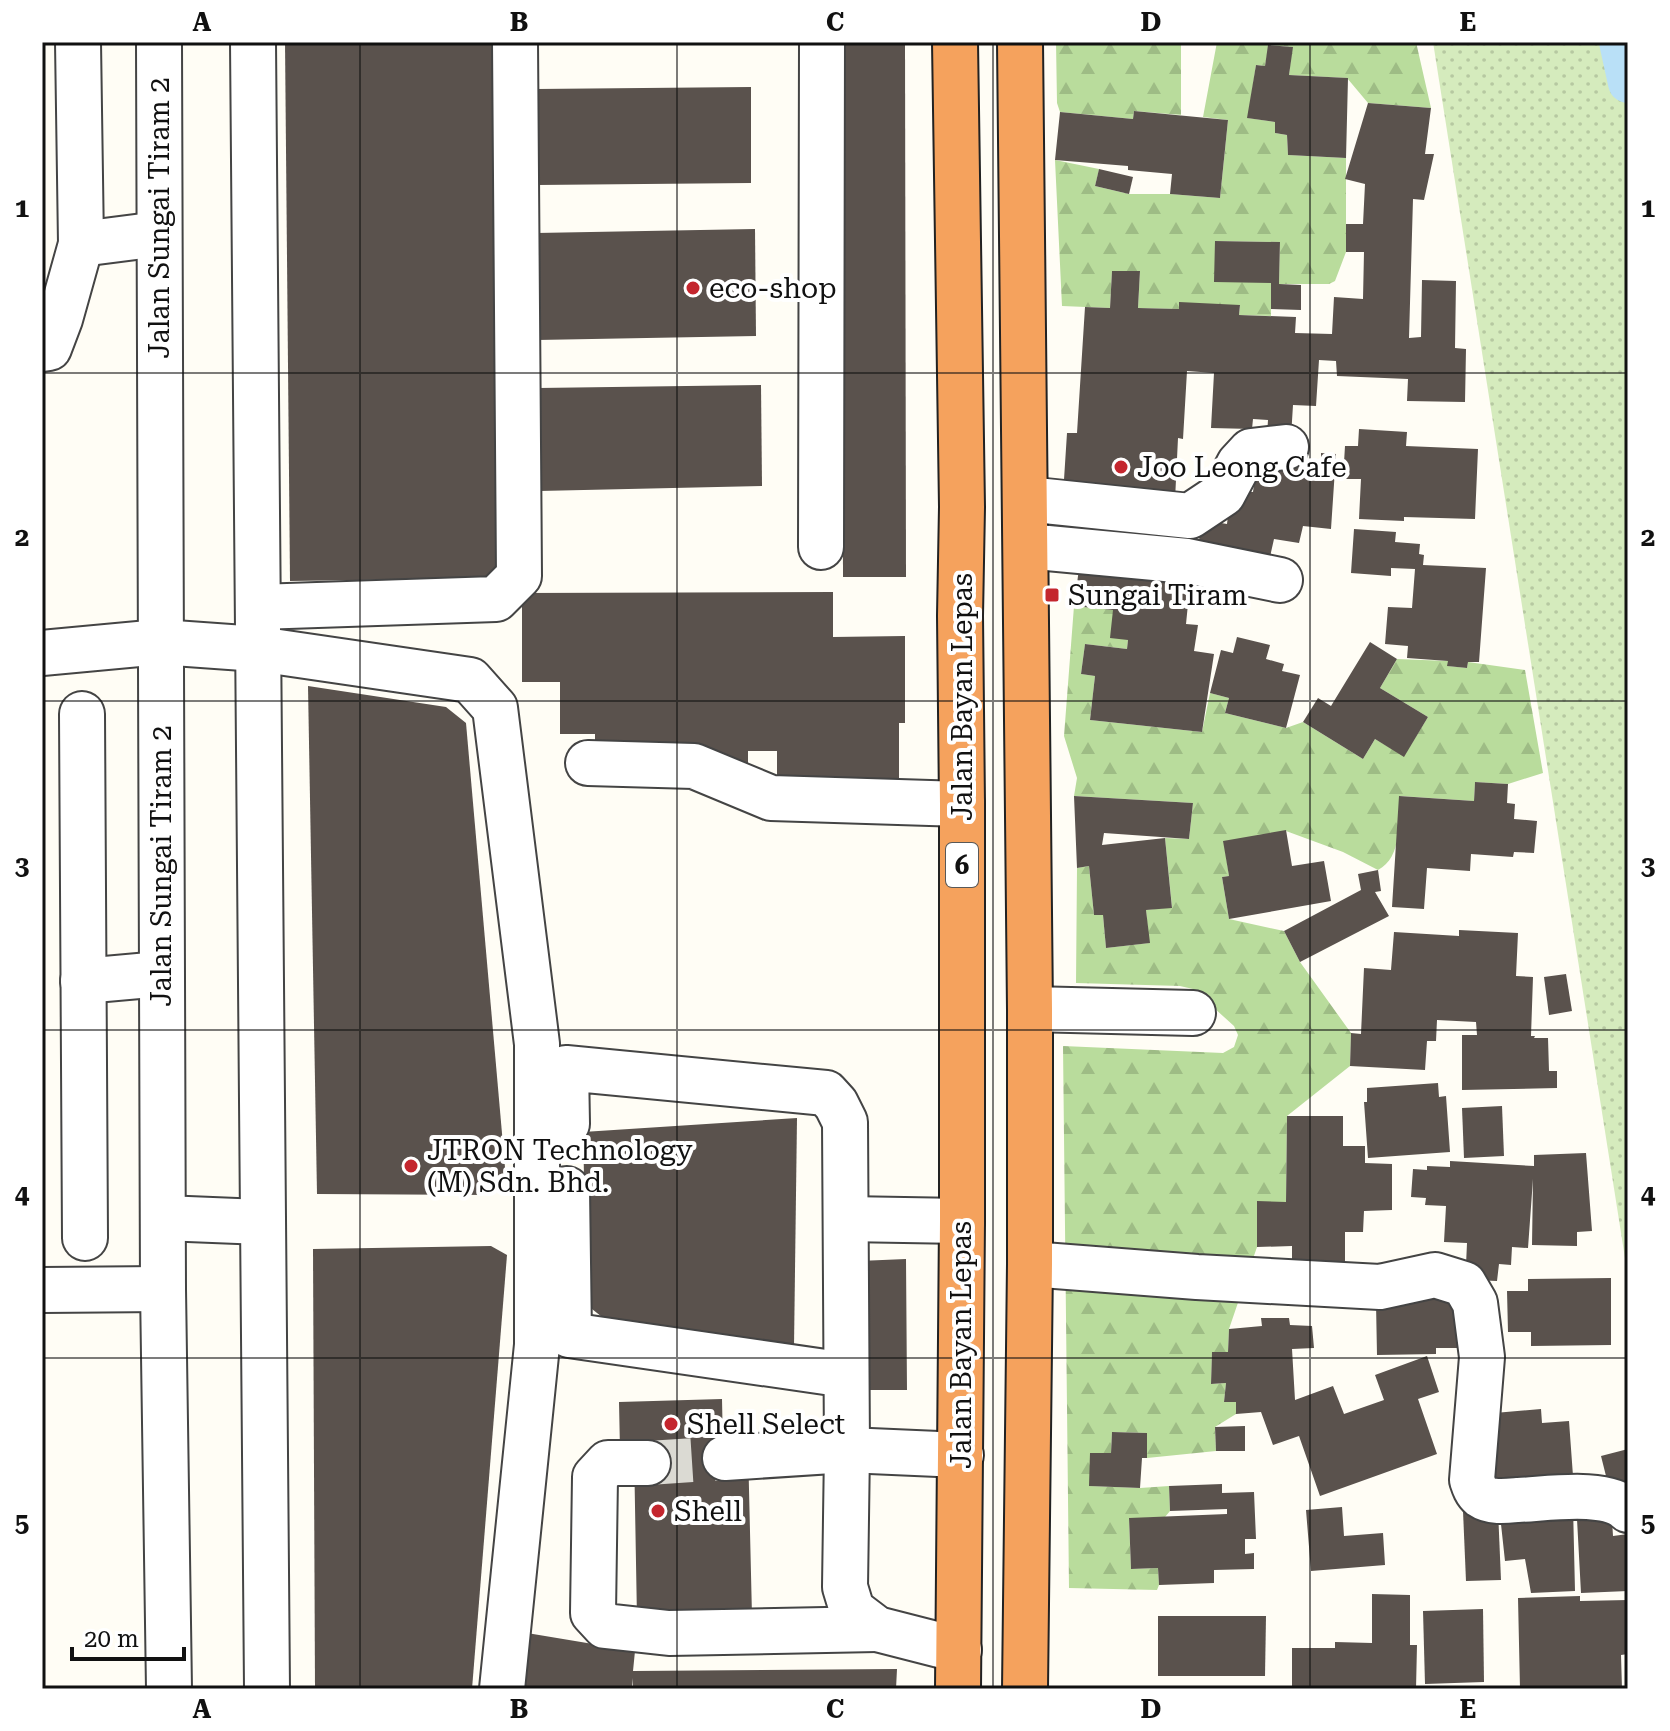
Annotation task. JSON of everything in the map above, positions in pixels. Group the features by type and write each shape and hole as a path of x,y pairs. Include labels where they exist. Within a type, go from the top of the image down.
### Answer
{"highway":[{"name":"Jalan Bayan Lepas","path":"955,42 962,507 962,1221 958,1669"},
{"path":"1020,42 1030,1009 1025,1689"}],"street":[{"path":"42,349 49,348 55,333 81,244 78,42"},
{"name":"Jalan Sungai Tiram 2","path":"159,42 161,974 169,1689"},
{"path":"253,42 267,1689"},
{"path":"42,653 160,642 496,599 519,576 515,42"},
{"path":"821,547 822,42"},
{"path":"81,244 159,234"},
{"path":"1026,499 1190,516 1223,494 1239,464 1251,451 1286,447"},
{"path":"1187,561 1190,516"},
{"path":"1026,546 1187,561 1280,580"},
{"path":"258,628 470,680 495,708 537,1060 537,1345 502,1689"},
{"path":"82,714 85,1238"},
{"path":"588,763 694,766 771,798 962,804"},
{"path":"83,981 161,974"},
{"path":"1030,1009 1193,1013"},
{"path":"846,1375 569,1335 566,1068 826,1093 836,1104 845,1122 847,1450 845,1587 852,1610 877,1629 958,1669"},
{"path":"163,1218 263,1222"},
{"path":"846,1219 962,1221"},
{"path":"1030,1264 1380,1287 1435,1275 1464,1284 1475,1303 1482,1357 1472,1480 1475,1490 1483,1498 1501,1501 1602,1498 1624,1505 1628,1510"},
{"path":"42,1290 163,1289"},
{"path":"725,1458 847,1450 961,1455"},
{"path":"648,1463 608,1463 595,1477 593,1613 605,1626 669,1633 877,1629"}],"green space":[{"path":"1056,42 1181,42 1181,115 1134,111 1133,119 1060,112 1057,103"},
{"path":"1217,42 1416,42 1431,108 1368,103 1347,78 1289,75 1292,47 1269,45 1265,66 1256,65 1248,118 1275,122 1275,133 1287,135 1288,155 1346,158 1346,252 1335,281 1329,284 1279,284 1280,242 1215,241 1271,283 1271,316 1239,315 1240,306 1179,303 1179,309 1138,308 1140,271 1112,271 1110,308 1062,306 1055,160 1099,169 1095,186 1129,194 1220,198 1228,120 1203,117"},
{"path":"1433,42 1628,42 1628,1277"},
{"path":"1074,606 1113,610 1128,640 1127,649 1085,644 1081,674 1095,676 1090,720 1202,732 1210,693 1229,698 1225,713 1286,728 1303,722 1363,759 1375,739 1404,756 1428,717 1380,688 1397,659 1448,661 1448,666 1467,668 1468,662 1525,670 1543,773 1508,784 1475,782 1474,801 1400,796 1395,847 1392,856 1378,870 1343,852 1286,831 1224,842 1229,876 1222,877 1229,919 1284,931 1300,962 1351,1033 1350,1066 1287,1116 1286,1202 1257,1202 1257,1247 1229,1329 1228,1352 1212,1352 1211,1384 1226,1383 1224,1402 1236,1402 1236,1414 1215,1427 1216,1451 1147,1458 1147,1433 1112,1432 1111,1453 1090,1453 1090,1486 1169,1486 1170,1511 1165,1517 1129,1519 1131,1569 1158,1568 1157,1590 1069,1588 1063,1046 1223,1053 1234,1047 1238,1035 1234,1026 1193,989 1076,983 1077,868 1089,866 1094,915 1103,915 1106,948 1149,943 1146,910 1172,907 1165,838 1189,839 1193,803 1074,796 1077,778 1064,736"}],"building":[{"path":"285,42 493,42 499,578 290,581"},
{"path":"842,42 905,42 906,577 843,577"},
{"path":"1268,45 1293,47 1289,75 1348,78 1346,158 1288,155 1287,135 1275,133 1275,122 1247,118 1256,65 1265,66"},
{"path":"751,87 751,183 537,185 536,89"},
{"path":"1368,103 1431,108 1425,154 1434,154 1424,200 1413,199 1409,338 1421,337 1422,280 1456,281 1455,348 1466,349 1465,402 1407,401 1408,379 1337,376 1336,361 1319,360 1316,406 1293,405 1291,437 1267,435 1268,420 1253,419 1252,429 1211,428 1214,373 1187,371 1183,439 1178,438 1175,500 1063,495 1067,433 1077,433 1085,307 1110,308 1112,271 1140,271 1138,308 1179,309 1179,302 1240,305 1239,315 1296,317 1295,333 1332,334 1334,297 1363,299 1364,252 1346,252 1346,224 1363,224 1365,184 1345,179"},
{"path":"1134,111 1228,120 1220,198 1170,194 1172,174 1128,170 1128,166 1055,160 1060,112 1133,119"},
{"path":"1099,169 1133,177 1129,194 1095,186"},
{"path":"755,229 756,336 537,340 536,233"},
{"path":"1215,241 1280,242 1279,284 1301,285 1301,310 1271,309 1271,283 1214,282"},
{"path":"761,385 762,486 539,491 538,388"},
{"path":"1359,429 1407,432 1406,446 1478,449 1475,519 1359,519 1361,479 1343,479 1345,446 1358,446"},
{"path":"1321,453 1336,454 1331,529 1303,526 1299,543 1274,539 1267,570 1196,555 1203,520 1227,524 1231,490 1253,492 1257,461 1321,462"},
{"path":"1354,529 1396,532 1395,542 1420,544 1419,554 1424,555 1423,565 1486,568 1479,662 1468,662 1467,668 1447,666 1448,661 1407,658 1408,646 1385,644 1388,607 1412,608 1415,569 1391,568 1391,576 1351,573"},
{"path":"1080,561 1179,572 1178,583 1190,584 1186,624 1198,625 1194,651 1214,654 1202,732 1090,720 1095,676 1081,674 1085,644 1127,649 1128,640 1110,638 1113,610 1074,606"},
{"path":"833,592 833,637 905,636 905,723 899,723 899,779 777,781 777,751 748,751 748,764 692,764 595,757 595,734 560,734 560,682 522,682 522,593"},
{"path":"1237,637 1270,645 1266,659 1284,664 1282,671 1300,675 1286,728 1225,713 1229,698 1210,693 1221,650 1233,653"},
{"path":"1370,642 1397,659 1380,688 1428,717 1404,757 1375,739 1363,759 1303,722 1318,698 1331,706"},
{"path":"308,686 446,707 466,723 506,1179 491,1195 317,1194"},
{"path":"1475,782 1508,784 1507,803 1515,804 1514,819 1537,821 1534,853 1514,852 1513,857 1471,854 1470,871 1427,868 1424,909 1392,907 1399,796 1474,801"},
{"path":"1074,796 1193,803 1189,839 1104,833 1102,845 1165,838 1172,908 1146,910 1150,943 1106,948 1103,915 1094,915 1089,866 1077,868"},
{"path":"1286,830 1292,866 1324,861 1331,901 1229,919 1222,877 1229,876 1223,841"},
{"path":"1378,870 1381,891 1375,892 1389,916 1300,962 1284,931 1361,890 1358,874"},
{"path":"1459,930 1518,933 1516,976 1533,977 1531,1036 1548,1038 1549,1071 1557,1071 1557,1088 1462,1090 1462,1035 1477,1035 1476,1022 1437,1020 1436,1041 1427,1041 1425,1070 1350,1066 1351,1033 1361,1034 1364,968 1391,970 1394,932 1459,936"},
{"path":"1566,974 1572,1011 1549,1015 1544,977"},
{"path":"1438,1083 1439,1097 1446,1096 1450,1152 1368,1158 1364,1102 1367,1102 1367,1088"},
{"path":"1502,1106 1504,1156 1464,1158 1462,1108"},
{"path":"1287,1116 1343,1116 1343,1146 1365,1146 1365,1163 1392,1164 1392,1210 1364,1211 1363,1232 1345,1232 1345,1273 1292,1273 1292,1246 1257,1247 1257,1201 1286,1202"},
{"path":"797,1118 794,1347 602,1317 587,1305 583,1132"},
{"path":"1586,1153 1592,1231 1577,1232 1577,1246 1532,1245 1533,1179 1528,1248 1512,1247 1511,1265 1499,1264 1497,1281 1473,1280 1474,1266 1466,1265 1467,1243 1444,1242 1446,1206 1425,1205 1426,1198 1411,1197 1413,1169 1450,1167 1450,1161 1534,1166 1534,1155"},
{"path":"491,1246 507,1255 472,1689 315,1689 313,1249"},
{"path":"906,1259 907,1390 869,1390 869,1368 860,1367 859,1261"},
{"path":"1611,1278 1611,1345 1531,1346 1531,1332 1508,1332 1507,1291 1528,1291 1528,1279"},
{"path":"1465,1292 1466,1348 1436,1348 1436,1354 1377,1355 1376,1303"},
{"path":"1261,1318 1289,1318 1290,1325 1312,1326 1314,1348 1292,1349 1295,1400 1333,1386 1344,1414 1384,1400 1375,1375 1427,1356 1439,1392 1418,1399 1437,1454 1320,1496 1299,1436 1273,1445 1261,1412 1236,1414 1236,1402 1224,1402 1226,1383 1211,1384 1212,1352 1228,1352 1229,1329 1262,1326"},
{"path":"722,1399 723,1447 748,1447 752,1616 637,1619 634,1449 620,1450 619,1402"},
{"path":"1541,1409 1542,1423 1569,1421 1573,1476 1488,1484 1483,1414"},
{"path":"1245,1426 1245,1451 1216,1451 1215,1427"},
{"path":"1112,1432 1147,1433 1147,1458 1142,1458 1140,1488 1089,1486 1090,1453 1111,1453"},
{"path":"1628,1449 1628,1488 1610,1492 1601,1456"},
{"path":"1222,1484 1222,1493 1254,1492 1256,1539 1245,1539 1245,1554 1254,1553 1254,1569 1214,1570 1214,1583 1159,1585 1158,1568 1131,1569 1129,1518 1227,1514 1227,1509 1170,1511 1169,1486"},
{"path":"1573,1506 1575,1591 1531,1593 1525,1559 1505,1561 1500,1515"},
{"path":"1342,1507 1344,1536 1383,1533 1385,1565 1311,1571 1306,1510"},
{"path":"1498,1510 1501,1580 1466,1581 1463,1511"},
{"path":"1577,1519 1612,1520 1613,1536 1628,1534 1628,1591 1581,1593"},
{"path":"1372,1594 1410,1595 1410,1645 1417,1645 1416,1689 1292,1689 1292,1648 1335,1648 1335,1642 1372,1643"},
{"path":"1580,1596 1580,1601 1628,1600 1628,1654 1621,1655 1622,1689 1520,1689 1518,1598"},
{"path":"1483,1609 1484,1682 1425,1684 1423,1611"},
{"path":"1158,1616 1266,1616 1265,1676 1158,1676"},
{"path":"521,1632 635,1651 633,1671 897,1669 896,1689 633,1689 633,1678 632,1689 516,1689"}],"waterway":[{"path":"1619,42 1628,83"}],"tunnel":[{"path":"648,1463 725,1458"}],"place":[{"name":"eco-shop","path":"693,288"},
{"name":"Joo Leong Cafe","path":"1121,467"},
{"name":"Sungai Tiram","path":"1052,595"},
{"name":"JTRON Technology (M) Sdn. Bhd.","path":"411,1166"},
{"name":"Shell Select","path":"671,1424"},
{"name":"Shell","path":"658,1511"}]}
